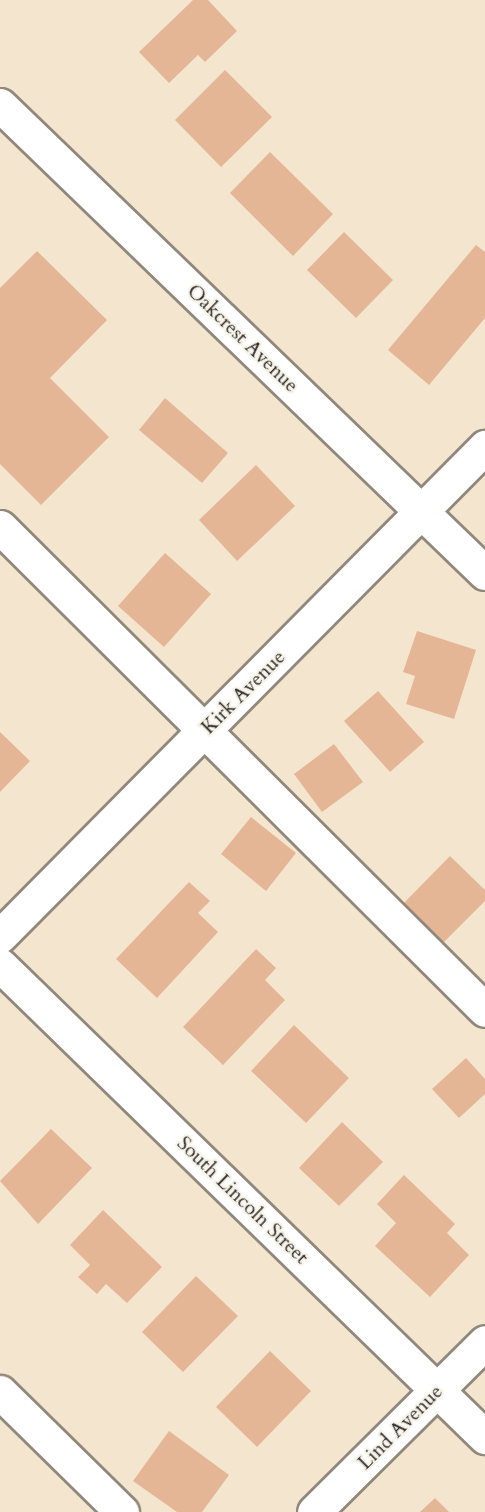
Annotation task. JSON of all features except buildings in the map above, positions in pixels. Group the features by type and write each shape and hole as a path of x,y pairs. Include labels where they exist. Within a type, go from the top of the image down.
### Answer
{"street":[{"name":"Oakcrest Avenue","path":"0,105 485,573"},
{"name":"Kirk Avenue","path":"0,936 424,512 485,447"},
{"path":"0,527 485,1010"},
{"name":"South Lincoln Street","path":"0,965 485,1437"},
{"name":"Lind Avenue","path":"314,1512 485,1342"},
{"path":"0,1392 122,1512"}]}
